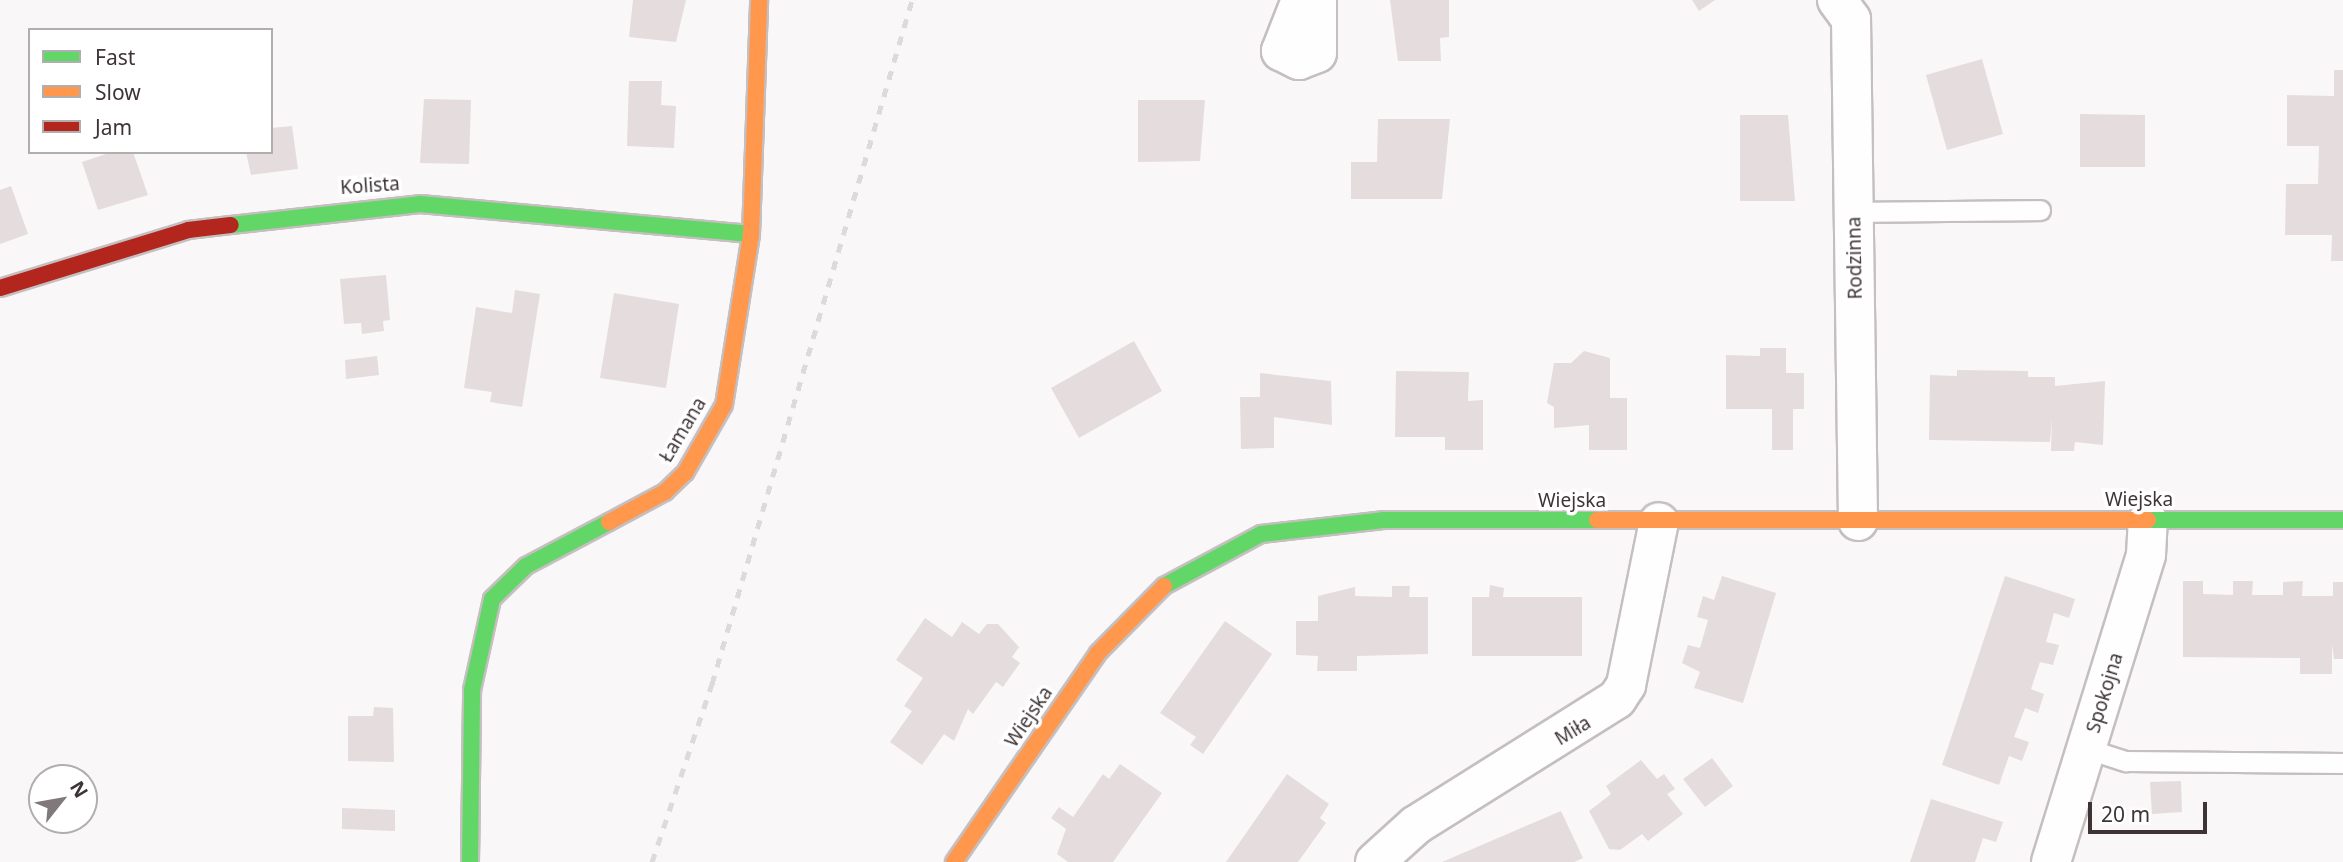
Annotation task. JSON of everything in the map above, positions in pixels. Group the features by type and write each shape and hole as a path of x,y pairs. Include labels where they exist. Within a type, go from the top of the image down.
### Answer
{"street":[{"name":"Łamana","path":"470,862 472,690 492,599 526,566 635,510 685,473 724,405 751,234 759,0"},
{"path":"1301,0 1281,51 1299,60 1317,53 1317,0"},
{"name":"Rodzinna","path":"1837,0 1851,19 1858,521"},
{"name":"Kolista","path":"0,288 188,230 420,204 751,234"},
{"name":"Wiejska","path":"954,862 1098,653 1157,590 1241,540 1341,522 2343,520"},
{"name":"Spokojna","path":"2051,862 2146,555 2148,521"},
{"name":"Miła","path":"1375,862 1416,825 1617,699 1626,685 1659,522"}],"lane":[{"path":"1854,212 2040,210"},
{"path":"2088,749 2126,761 2343,763"}],"building":[{"path":"633,0 686,0 676,42 629,37"},
{"path":"1390,0 1449,0 1449,37 1440,38 1441,61 1398,61"},
{"path":"1692,0 1715,0 1699,11"},
{"path":"1982,59 2003,134 1947,150 1926,75"},
{"path":"2334,70 2343,70 2343,261 2331,261 2332,235 2285,235 2286,184 2318,184 2319,146 2287,146 2287,95 2334,96"},
{"path":"629,81 662,81 661,105 676,106 674,148 627,146"},
{"path":"424,99 471,100 469,164 420,163"},
{"path":"1138,100 1205,100 1200,161 1138,162"},
{"path":"2080,114 2145,115 2145,167 2080,167"},
{"path":"1740,115 1788,115 1795,201 1740,201"},
{"path":"1378,119 1450,119 1442,199 1351,199 1351,162 1377,162"},
{"path":"292,126 298,169 251,175 246,154 273,154 273,128"},
{"path":"106,154 134,154 148,195 98,210 82,162"},
{"path":"11,186 28,234 0,244 0,190"},
{"path":"386,275 390,320 383,321 384,331 362,334 361,323 344,324 340,279"},
{"path":"515,290 540,294 522,407 490,402 492,392 464,388 476,307 512,313"},
{"path":"614,293 679,304 666,388 600,378"},
{"path":"1134,341 1162,391 1079,438 1051,388"},
{"path":"1760,348 1786,348 1786,373 1804,373 1804,409 1793,409 1793,450 1772,450 1772,409 1726,409 1726,355 1760,356"},
{"path":"1584,351 1610,358 1610,398 1627,398 1627,450 1589,450 1589,425 1554,428 1554,407 1547,403 1554,363 1571,363"},
{"path":"377,356 379,375 346,379 345,360"},
{"path":"1957,370 2028,371 2028,377 2055,377 2055,386 2105,381 2103,445 2075,442 2074,451 2051,451 2052,417 2050,442 1929,440 1930,375 1957,376"},
{"path":"1396,371 1469,372 1468,401 1483,400 1483,450 1445,450 1445,437 1395,437"},
{"path":"1260,373 1331,381 1332,425 1274,417 1274,448 1241,449 1240,397 1260,397"},
{"path":"1722,576 1776,593 1743,703 1694,688 1700,672 1682,663 1688,645 1700,648 1708,620 1697,617 1703,596 1714,600"},
{"path":"2005,576 2075,599 2069,618 2054,613 2046,642 2059,645 2053,665 2040,662 2031,689 2044,694 2038,713 2025,708 2014,737 2029,742 2022,761 2009,756 1999,785 1942,765"},
{"path":"2183,581 2203,581 2203,594 2233,595 2233,581 2253,581 2252,595 2283,595 2283,582 2303,581 2302,596 2333,596 2333,582 2343,582 2343,659 2334,659 2332,644 2332,674 2300,674 2300,658 2183,657"},
{"path":"1490,585 1504,588 1503,597 1582,597 1582,656 1472,656 1472,597 1489,597"},
{"path":"1392,586 1410,586 1409,597 1428,597 1428,654 1357,656 1357,671 1317,671 1318,656 1296,655 1296,621 1318,621 1318,596 1355,587 1355,596 1392,597"},
{"path":"925,618 952,637 962,622 979,634 987,624 998,624 1019,647 1012,657 1020,663 1003,687 996,682 973,714 968,709 954,741 944,734 922,765 890,742 912,711 904,706 923,678 896,660"},
{"path":"1225,621 1272,654 1203,754 1190,745 1196,737 1160,713"},
{"path":"374,707 393,708 394,762 348,761 348,716 373,716"},
{"path":"1712,758 1733,786 1705,807 1683,779"},
{"path":"1641,760 1657,779 1664,774 1675,789 1667,794 1683,814 1648,841 1642,834 1620,850 1609,849 1589,811 1611,794 1606,786"},
{"path":"1120,764 1162,793 1113,862 1068,862 1057,854 1066,829 1051,818 1059,807 1073,817 1103,774 1109,779"},
{"path":"1287,774 1329,804 1320,818 1326,823 1298,862 1226,862"},
{"path":"2181,781 2182,812 2152,814 2150,782"},
{"path":"1931,799 2003,822 1996,842 1983,838 1975,862 1910,862"},
{"path":"342,808 395,810 395,831 342,829"},
{"path":"1561,811 1583,858 1574,862 1442,862"}],"railway":[{"path":"652,862 712,684 912,0"}],"traffic: fast":[{"path":"231,225 420,204 751,234"},
{"path":"1164,586 1261,534 1383,520 1597,520"},
{"path":"2148,520 2343,520"},
{"path":"470,862 472,690 492,599 526,566 609,522"}],"traffic: slow":[{"path":"609,522 665,492 685,473 724,405 751,234 759,0"},
{"path":"1597,520 2148,520"},
{"path":"954,862 1098,653 1164,586"}],"traffic: jam":[{"path":"0,288 188,230 231,225"}]}
